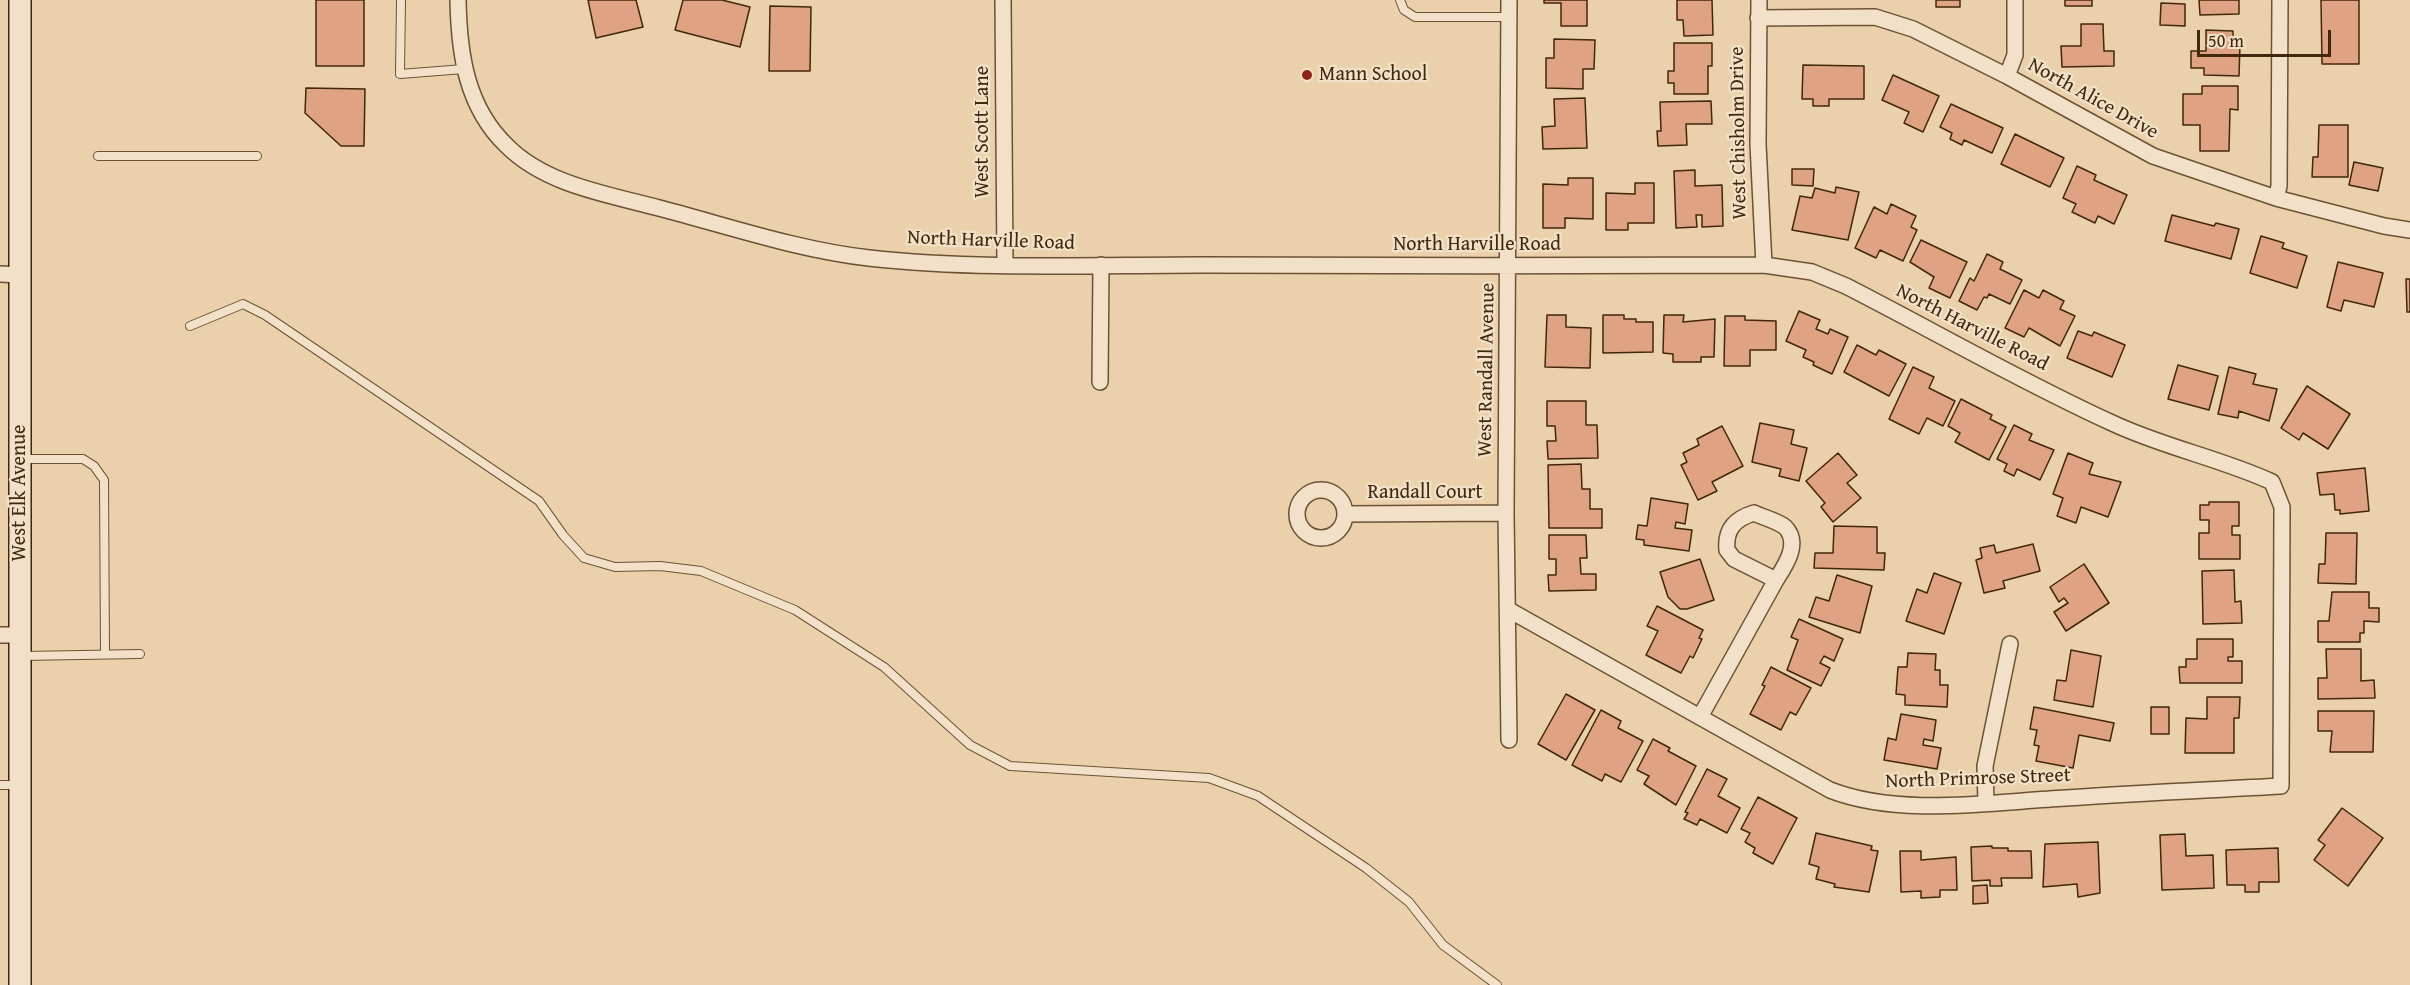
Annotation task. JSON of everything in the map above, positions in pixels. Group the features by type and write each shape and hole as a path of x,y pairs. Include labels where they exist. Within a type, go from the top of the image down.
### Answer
{"main road":[{"name":"West Elk Avenue","path":"20,0 10,275 20,459 10,635 20,657 10,785 20,985"}],"street":[{"name":"North Harville Road","path":"458,0 459,45 468,87 485,117 506,146 537,169 583,188 788,242 868,258 1005,264 1509,266 1764,264 1812,272 1846,286 2110,422 2163,444 2248,471 2272,482 2282,507 2281,786"},
{"name":"West Scott Lane","path":"1003,0 1005,264"},
{"name":"West Randall Avenue","path":"1509,0 1506,513 1509,740"},
{"name":"West Chisholm Drive","path":"1759,0 1758,144 1764,264"},
{"path":"2007,76 2015,55 2015,0"},
{"path":"2276,198 2279,186 2280,0"},
{"name":"North Alice Drive","path":"1758,18 1875,17 1913,29 2007,76 2153,156 2276,198 2384,226 2410,230"},
{"path":"1100,382 1101,265"},
{"name":"Randall Court","path":"1345,514 1506,513"},
{"path":"1700,717 1790,556 1790,536 1785,527 1754,513 1744,516 1729,530 1727,550 1734,560 1776,580"},
{"name":"North Primrose Street","path":"1509,610 1830,790 1857,800 1888,805 1986,803 2281,786"},
{"path":"1986,803 1985,766 2010,644"}],"lane":[{"path":"400,0 400,74 464,69"},
{"path":"1400,0 1404,10 1415,17 1509,17"},
{"path":"98,156 258,156"},
{"path":"190,326 243,304 265,315 539,501 563,535 584,558 615,567 660,566 701,571 795,610 884,666 970,745 1010,766 1209,778 1258,796 1366,868 1409,902 1443,945 1497,985"},
{"path":"20,459 83,459 94,466 104,480 105,654"},
{"path":"20,657 140,654"}],"building":[{"path":"316,0 364,0 364,66 316,66"},
{"path":"588,0 636,0 643,27 596,38"},
{"path":"683,0 722,0 750,7 740,47 675,30"},
{"path":"1544,0 1587,0 1587,26 1561,26 1561,3 1544,3"},
{"path":"1677,0 1712,0 1713,35 1684,36 1683,20 1677,20"},
{"path":"1936,0 1960,0 1960,7 1936,7"},
{"path":"2065,0 2092,0 2092,6 2065,6"},
{"path":"2199,0 2239,0 2239,14 2200,15"},
{"path":"2321,0 2359,0 2359,64 2322,64"},
{"path":"2161,3 2185,4 2185,26 2160,25"},
{"path":"770,6 811,7 810,71 769,71"},
{"path":"2081,24 2103,24 2104,51 2114,51 2114,66 2062,67 2061,46 2081,46"},
{"path":"2206,30 2233,31 2233,44 2240,44 2239,76 2204,75 2204,68 2191,68 2191,51 2206,51"},
{"path":"1554,39 1595,40 1594,69 1583,69 1583,89 1546,88 1546,58 1554,58"},
{"path":"1674,43 1712,43 1712,66 1708,66 1708,94 1674,94 1674,83 1668,83 1668,71 1674,71"},
{"path":"1803,65 1864,66 1864,99 1829,99 1829,106 1813,106 1813,99 1802,99"},
{"path":"1893,75 1939,96 1923,132 1904,123 1909,112 1882,100"},
{"path":"2202,86 2238,86 2238,110 2230,109 2229,151 2200,151 2200,125 2183,125 2183,94 2202,94"},
{"path":"306,88 365,89 364,146 341,146 305,113"},
{"path":"1585,98 1587,148 1543,149 1542,127 1555,126 1554,99"},
{"path":"1711,101 1712,124 1686,124 1687,145 1658,146 1657,131 1661,131 1660,102"},
{"path":"1951,104 2003,128 1992,153 1964,140 1962,145 1950,139 1952,133 1940,127"},
{"path":"2319,125 2348,125 2348,177 2312,177 2313,157 2318,157"},
{"path":"2015,134 2064,158 2050,187 2001,164"},
{"path":"2354,162 2383,168 2378,191 2349,185"},
{"path":"2077,166 2096,175 2094,180 2127,195 2114,224 2098,216 2095,223 2072,212 2076,204 2063,198"},
{"path":"1792,169 1814,169 1813,186 1792,185"},
{"path":"1695,170 1695,186 1722,185 1723,226 1702,227 1702,215 1696,215 1697,227 1676,228 1674,171"},
{"path":"1568,178 1593,178 1593,219 1565,218 1565,228 1543,228 1543,184 1568,185"},
{"path":"1635,183 1654,183 1654,223 1628,223 1628,230 1606,230 1606,193 1635,194"},
{"path":"1836,187 1859,192 1848,240 1792,230 1800,196 1812,198 1815,188 1835,193"},
{"path":"1891,204 1916,216 1911,227 1917,230 1903,261 1880,250 1876,258 1855,248 1874,207 1887,214"},
{"path":"2172,215 2214,226 2216,223 2239,229 2231,259 2165,241"},
{"path":"2261,236 2284,243 2282,248 2307,256 2297,288 2250,273"},
{"path":"1921,240 1967,262 1950,298 1929,288 1934,277 1910,262"},
{"path":"1987,254 2003,262 2000,269 2022,280 2010,304 1989,294 1987,298 1984,297 1977,310 1959,301 1970,278 1974,281"},
{"path":"2338,262 2383,273 2374,307 2344,300 2341,311 2327,307"},
{"path":"2406,279 2410,279 2410,312 2407,312"},
{"path":"2024,290 2039,298 2043,290 2064,301 2060,309 2075,316 2060,346 2029,328 2024,337 2005,328"},
{"path":"1799,311 1820,320 1816,329 1828,334 1830,329 1848,337 1832,374 1813,365 1814,362 1803,357 1806,350 1786,341"},
{"path":"1547,315 1566,315 1566,327 1591,328 1590,368 1545,367"},
{"path":"1603,315 1624,315 1624,319 1636,319 1636,322 1653,322 1653,352 1603,353"},
{"path":"1664,315 1684,315 1683,322 1715,319 1714,357 1701,357 1701,362 1673,362 1673,354 1663,353"},
{"path":"1725,316 1745,316 1745,320 1776,321 1776,350 1750,350 1750,366 1724,366"},
{"path":"2078,331 2092,336 2094,332 2125,345 2112,377 2067,358"},
{"path":"1857,345 1876,355 1879,350 1906,364 1889,396 1844,372"},
{"path":"2178,365 2218,376 2209,410 2168,399"},
{"path":"1913,367 1934,377 1929,388 1955,401 1943,426 1927,418 1919,434 1889,419"},
{"path":"2229,367 2256,374 2253,384 2277,389 2269,421 2239,411 2238,418 2218,414"},
{"path":"2307,386 2350,414 2328,449 2303,433 2299,440 2281,428"},
{"path":"1961,399 1992,415 1990,419 2006,427 1989,460 1955,442 1960,433 1948,426"},
{"path":"1547,401 1586,401 1586,425 1597,425 1598,458 1548,459 1547,441 1556,441 1555,426 1547,426"},
{"path":"1760,423 1794,430 1791,444 1807,448 1799,481 1779,476 1781,469 1752,462"},
{"path":"2014,425 2032,434 2029,440 2054,450 2040,480 2017,469 2014,476 2004,471 2007,464 1997,459"},
{"path":"1722,426 1743,466 1712,482 1717,491 1698,500 1681,465 1687,462 1683,453 1699,445 1697,439"},
{"path":"1838,453 1857,475 1847,483 1861,498 1833,522 1821,507 1825,503 1806,481"},
{"path":"2068,453 2093,463 2089,474 2121,482 2108,517 2081,507 2076,523 2057,516 2063,498 2053,494"},
{"path":"1581,464 1582,489 1590,489 1590,509 1602,509 1602,528 1549,528 1548,465"},
{"path":"2365,468 2369,511 2340,514 2340,510 2335,510 2334,494 2320,495 2317,473"},
{"path":"1651,498 1688,504 1685,524 1676,522 1675,528 1692,530 1689,551 1644,545 1644,540 1636,539 1638,525 1647,526"},
{"path":"2209,502 2239,502 2239,526 2232,526 2232,535 2240,535 2240,559 2199,559 2199,533 2209,533 2209,520 2200,520 2200,505 2209,505"},
{"path":"1834,526 1877,527 1877,553 1885,553 1884,570 1814,568 1815,553 1833,553"},
{"path":"2326,533 2357,533 2356,584 2318,583 2319,564 2325,564"},
{"path":"1549,535 1586,535 1587,558 1580,558 1581,574 1596,574 1596,590 1549,591 1548,575 1556,575 1556,559 1549,559"},
{"path":"2033,544 2040,571 2003,581 2005,588 1984,593 1976,560 1982,558 1980,548 1994,545 1996,553"},
{"path":"1700,559 1714,600 1680,609 1668,597 1660,572"},
{"path":"2084,564 2109,603 2066,631 2054,612 2068,603 2064,598 2059,602 2050,587"},
{"path":"2234,570 2235,602 2241,601 2242,623 2203,624 2202,571"},
{"path":"1934,573 1961,583 1944,634 1906,621 1917,589 1927,593"},
{"path":"1837,575 1872,586 1860,633 1809,617 1816,597 1829,601"},
{"path":"2332,592 2369,592 2369,608 2379,608 2379,622 2364,621 2364,633 2360,633 2360,642 2318,642 2318,621 2329,621"},
{"path":"1657,606 1703,630 1699,638 1702,639 1693,658 1690,656 1681,673 1646,655 1658,631 1647,626"},
{"path":"1799,619 1843,639 1834,661 1824,656 1820,663 1830,668 1821,686 1787,670 1798,640 1791,637"},
{"path":"2197,639 2233,639 2233,657 2228,657 2228,661 2242,661 2242,683 2180,683 2179,667 2186,667 2186,659 2197,659"},
{"path":"2326,649 2361,649 2361,681 2374,680 2375,698 2318,699 2318,678 2327,678"},
{"path":"2071,650 2101,656 2093,707 2054,700 2057,680 2066,681"},
{"path":"1908,653 1936,654 1935,670 1940,670 1940,685 1948,685 1947,707 1905,705 1905,695 1896,694 1898,667 1907,667"},
{"path":"1771,667 1811,688 1796,715 1790,712 1781,730 1750,714 1765,686 1762,685"},
{"path":"1566,694 1595,710 1566,760 1538,744"},
{"path":"2207,697 2240,697 2239,718 2234,718 2234,753 2185,753 2186,718 2207,719"},
{"path":"2034,707 2114,723 2110,741 2079,735 2073,768 2036,761 2039,746 2034,745 2037,730 2030,729"},
{"path":"2151,707 2169,707 2169,734 2151,734"},
{"path":"1601,710 1621,721 1618,728 1643,741 1621,782 1605,774 1602,781 1572,765"},
{"path":"2318,711 2374,711 2373,752 2330,752 2332,731 2318,731"},
{"path":"1901,714 1936,720 1933,741 1924,739 1923,745 1941,748 1937,769 1884,760 1888,738 1896,740"},
{"path":"1653,739 1670,748 1668,751 1696,766 1676,805 1644,784 1649,776 1637,770"},
{"path":"1707,769 1727,779 1718,796 1740,808 1727,833 1700,819 1697,825 1684,819 1688,813 1685,812"},
{"path":"1758,797 1797,818 1773,864 1753,853 1755,848 1745,842 1750,833 1741,829"},
{"path":"2342,808 2383,838 2348,886 2314,860 2325,845 2318,840"},
{"path":"1816,833 1872,846 1871,850 1878,851 1869,892 1834,887 1835,884 1816,879 1819,867 1809,864"},
{"path":"2185,834 2186,856 2213,855 2214,888 2162,890 2160,835"},
{"path":"2098,842 2100,893 2078,897 2077,884 2043,887 2045,844"},
{"path":"1992,846 1992,848 2008,848 2008,851 2031,851 2032,878 2001,878 2002,886 1990,886 1990,880 1972,881 1971,847"},
{"path":"2278,848 2279,882 2259,882 2259,892 2245,892 2245,885 2227,885 2226,850"},
{"path":"1900,851 1921,851 1921,860 1956,857 1957,890 1940,890 1940,897 1921,898 1921,891 1901,892"},
{"path":"1987,885 1988,903 1973,904 1973,886"}],"place":[{"name":"Mann School","path":"1307,75"}]}
